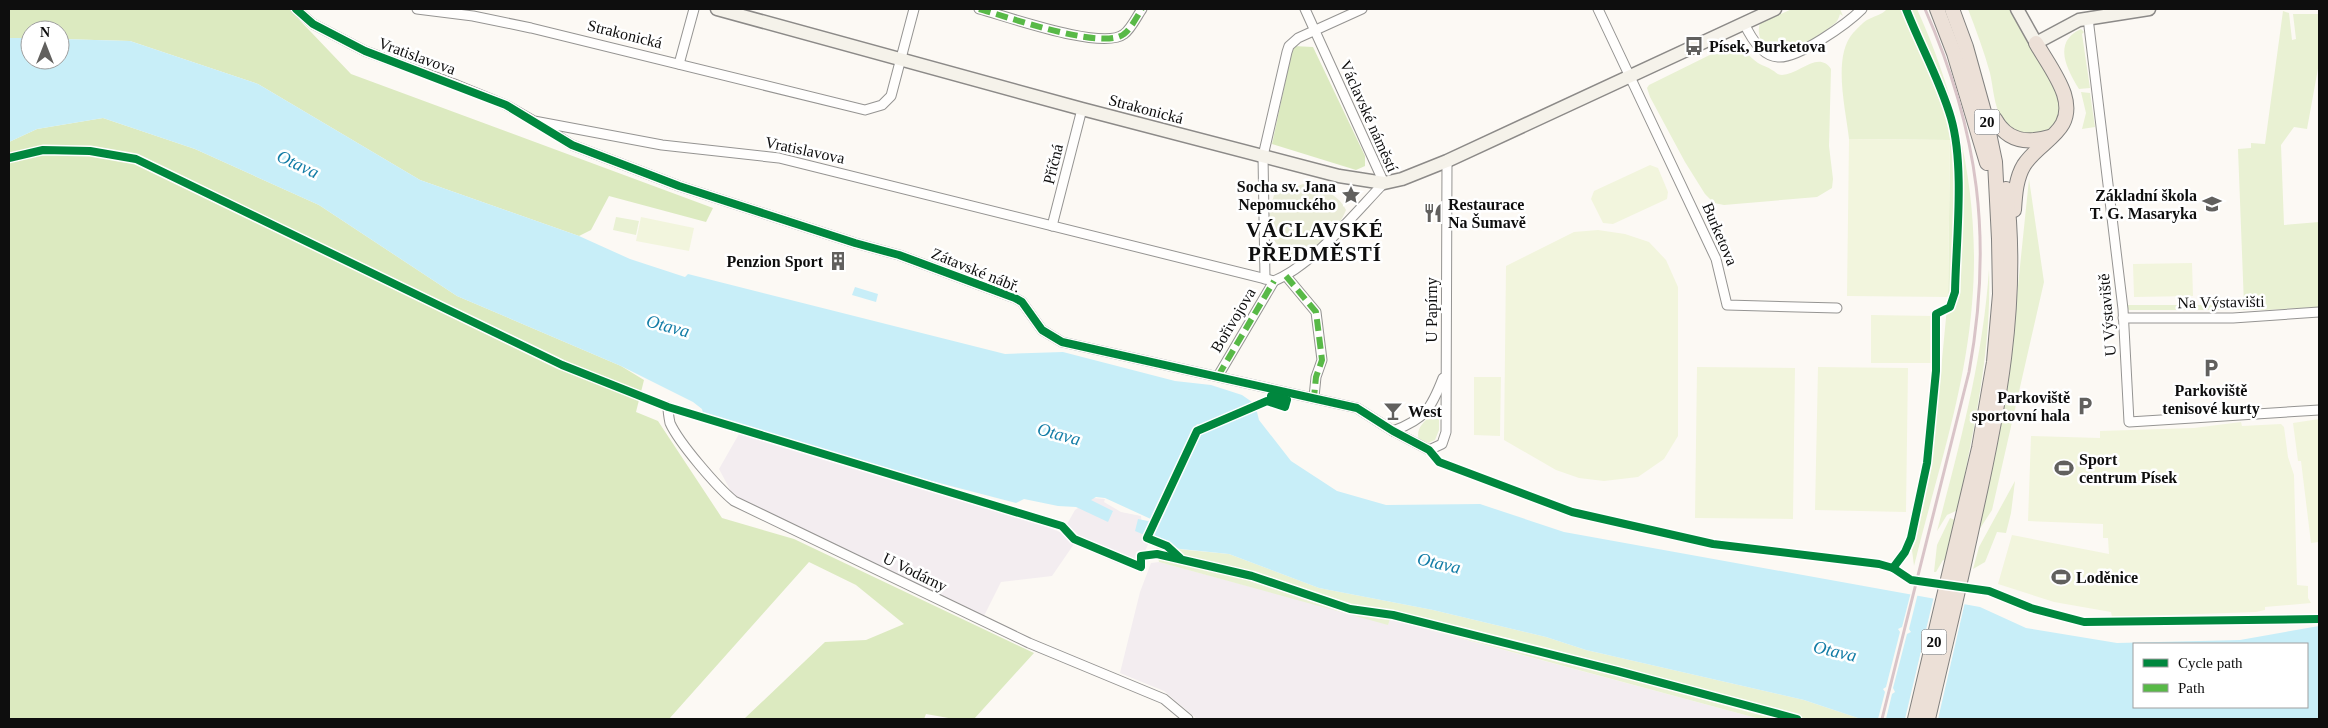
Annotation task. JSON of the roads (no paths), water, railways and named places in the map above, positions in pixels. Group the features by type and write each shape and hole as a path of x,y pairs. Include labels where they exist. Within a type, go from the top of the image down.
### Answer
{"highway":[{"path":"1937,9 1954,53 1988,166 2005,237"},
{"name":"20","path":"1952,9 1966,47 1986,119 1996,170 2005,237"},
{"name":"20","path":"1928,719 1990,393 1997,338 2005,237 2006,191 1995,118 1987,84 1961,9"},
{"path":"2005,237 2023,167 2032,154 2061,129 2066,120 2064,92 2036,43"},
{"path":"1995,118 2005,132 2018,140 2039,141 2053,136"},
{"name":"20","path":"1915,719 1958,566"}],"main road":[{"name":"Strakonická","path":"717,9 1082,109 1339,176 1384,183"},
{"path":"1384,183 1402,179 1447,161 1630,78 1775,9"},
{"path":"2017,9 2036,43 2066,26 2088,18 2149,9"}],"street":[{"name":"Vratislavova","path":"296,9 313,24 365,51 506,105 534,121 662,146 779,158 1270,280"},
{"name":"Strakonická","path":"417,9 473,16 531,28 865,110 882,105 890,96 902,59"},
{"name":"Strakonická","path":"679,64 694,9"},
{"path":"902,59 914,9"},
{"path":"979,9 1082,37 1109,40 1124,34 1142,9"},
{"name":"Václavské náměstí","path":"1270,280 1286,276 1314,254 1384,183 1305,9"},
{"path":"1270,280 1263,156 1287,52 1293,42 1362,9"},
{"path":"1598,9 1630,78"},
{"path":"1744,23 1758,46 1767,53 1777,57 1787,57 1836,31 1862,9"},
{"name":"U Výstaviště","path":"2088,18 2123,318 2129,422 2319,410"},
{"name":"Burketova","path":"1630,78 1716,259 1727,305 1837,308"},
{"name":"Příčná","path":"1052,226 1082,109"},
{"name":"Zátavské nábř.","path":"534,121 572,145 679,186 854,243 899,255 1015,298 1022,302 1042,330 1062,342 1357,408 1393,432 1429,450"},
{"name":"U Papírny","path":"1429,450 1442,444 1446,432 1447,161"},
{"path":"1286,276 1316,312 1322,360 1316,377 1314,397"},
{"name":"Bořivojova","path":"1218,376 1270,280"},
{"name":"Na Výstavišti","path":"2123,318 2233,318 2319,312"},
{"path":"1393,432 1413,424 1428,412 1445,373"},
{"name":"U Vodárny","path":"668,407 670,422 680,438 720,489 734,501 1021,640 1164,699 1188,719"}],"water":[{"name":"Otava","path":"9,38 20,38 20,70 70,70 70,39 130,41 258,84 420,180 579,236 630,259 685,277 688,274 1005,354 1063,352 1175,381 1211,385 1242,395 1255,404 1259,420 1291,461 1337,491 1386,505 1480,504 1564,532 1980,607 2026,628 2117,643 2240,640 2319,626 2319,719 1861,719 1804,700 1586,650 1546,637 1433,610 1319,588 1229,554 1171,548 1171,546 1135,531 1138,519 1153,520 1105,498 1096,497 1091,500 1113,511 1108,522 1076,507 1058,506 1024,499 1016,503 924,479 703,413 702,409 693,402 621,366 457,296 319,205 195,149 103,118 37,129 9,142"},
{"path":"855,287 878,294 876,302 852,295"}],"railway":[{"path":"1882,719 1969,372 1980,277 1980,232 1976,187 1969,143 1958,99 1925,9"}],"place":[{"name":"Písek, Burketova","path":"1694,46"},
{"name":"Socha sv. Jana Nepomuckého","path":"1351,195"},
{"name":"Základní škola T. G. Masaryka","path":"2212,204"},
{"name":"Restaurace Na Šumavě","path":"1433,213"},
{"name":"Penzion Sport","path":"838,261"},
{"name":"Parkoviště tenisové kurty","path":"2211,368"},
{"name":"Parkoviště sportovní hala","path":"2085,406"},
{"name":"West","path":"1393,411"},
{"name":"Sport centrum Písek","path":"2064,468"},
{"name":"Loděnice","path":"2061,577"}],"district":[{"name":"VÁCLAVSKÉ PŘEDMĚSTÍ","path":"1315,242"}]}
